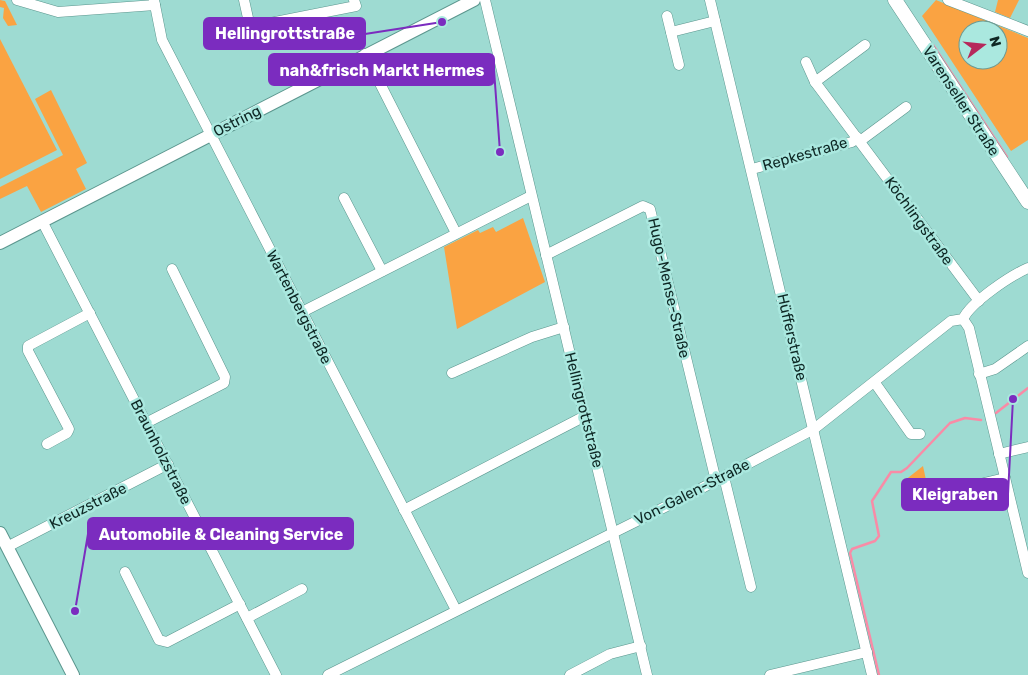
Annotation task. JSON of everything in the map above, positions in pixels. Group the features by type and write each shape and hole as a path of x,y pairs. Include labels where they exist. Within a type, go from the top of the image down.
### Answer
{"main road":[{"name":"Varenseller Straße","path":"895,0 1028,202"}],"street":[{"path":"17,0 58,12 155,3"},
{"path":"244,0 250,27 355,3"},
{"name":"Ostring","path":"0,242 474,0"},
{"name":"Hellingrottstraße","path":"485,0 647,675"},
{"name":"Hüfferstraße","path":"710,0 872,675"},
{"path":"948,0 1028,31"},
{"name":"Wartenbergstraße","path":"155,3 162,40 456,610"},
{"path":"667,16 679,65"},
{"path":"671,32 715,21"},
{"path":"815,82 865,45"},
{"path":"365,54 456,233"},
{"name":"Köchlingstraße","path":"806,62 815,82 979,302"},
{"path":"859,139 906,107"},
{"name":"Repkestraße","path":"752,169 859,139"},
{"path":"302,312 531,196"},
{"path":"344,198 382,271"},
{"name":"Hugo-Mense-Straße","path":"546,255 643,206 650,209 720,479"},
{"name":"Braunholzstraße","path":"42,221 276,675"},
{"name":"Von-Galen-Straße","path":"328,675 720,479 814,429 951,321 962,319 979,302 1018,273 1028,268"},
{"path":"146,423 224,383 225,377 172,269"},
{"path":"46,444 67,433 69,429 28,351 28,346 90,313"},
{"path":"962,319 968,328 1028,573"},
{"path":"452,373 532,337 564,327"},
{"path":"979,374 995,369 1028,346"},
{"path":"874,383 911,434 920,434"},
{"path":"404,510 585,416"},
{"path":"999,454 1028,447"},
{"name":"Kreuzstraße","path":"7,547 168,464"},
{"path":"926,493 938,494 1005,478"},
{"path":"720,479 751,587"},
{"path":"0,533 73,675"},
{"path":"125,572 159,640 167,642 240,604"},
{"path":"247,618 302,590"},
{"path":"570,675 610,654 641,646"},
{"path":"770,675 866,652"}],"shaded area":[{"path":"0,0 5,1 17,25 8,26 3,18 4,8 0,7"},
{"path":"936,0 984,20 958,20 958,70 1008,70 1008,30 1028,38 1028,140 1011,151 922,16"},
{"path":"998,0 1019,0 1010,18 995,12"},
{"path":"0,39 57,150 0,179"},
{"path":"51,90 87,163 76,169 86,189 41,212 27,186 0,199 0,187 63,155 35,99"},
{"path":"523,218 545,282 457,329 444,247 478,230 480,233 493,227 496,232"},
{"path":"923,466 926,480 912,492 904,481"}],"waterway":[{"path":"933,45 1007,157"},
{"path":"996,413 1028,388"},
{"path":"879,675 850,553 852,549 875,541 879,536 872,501 891,472 901,472 907,468 950,423 965,418 981,420"}],"place":[{"name":"Hellingrottstraße","path":"442,22"},
{"name":"nah&frisch Markt Hermes","path":"500,152"},
{"name":"Kleigraben","path":"1013,399"},
{"name":"Automobile & Cleaning Service","path":"75,611"}]}
